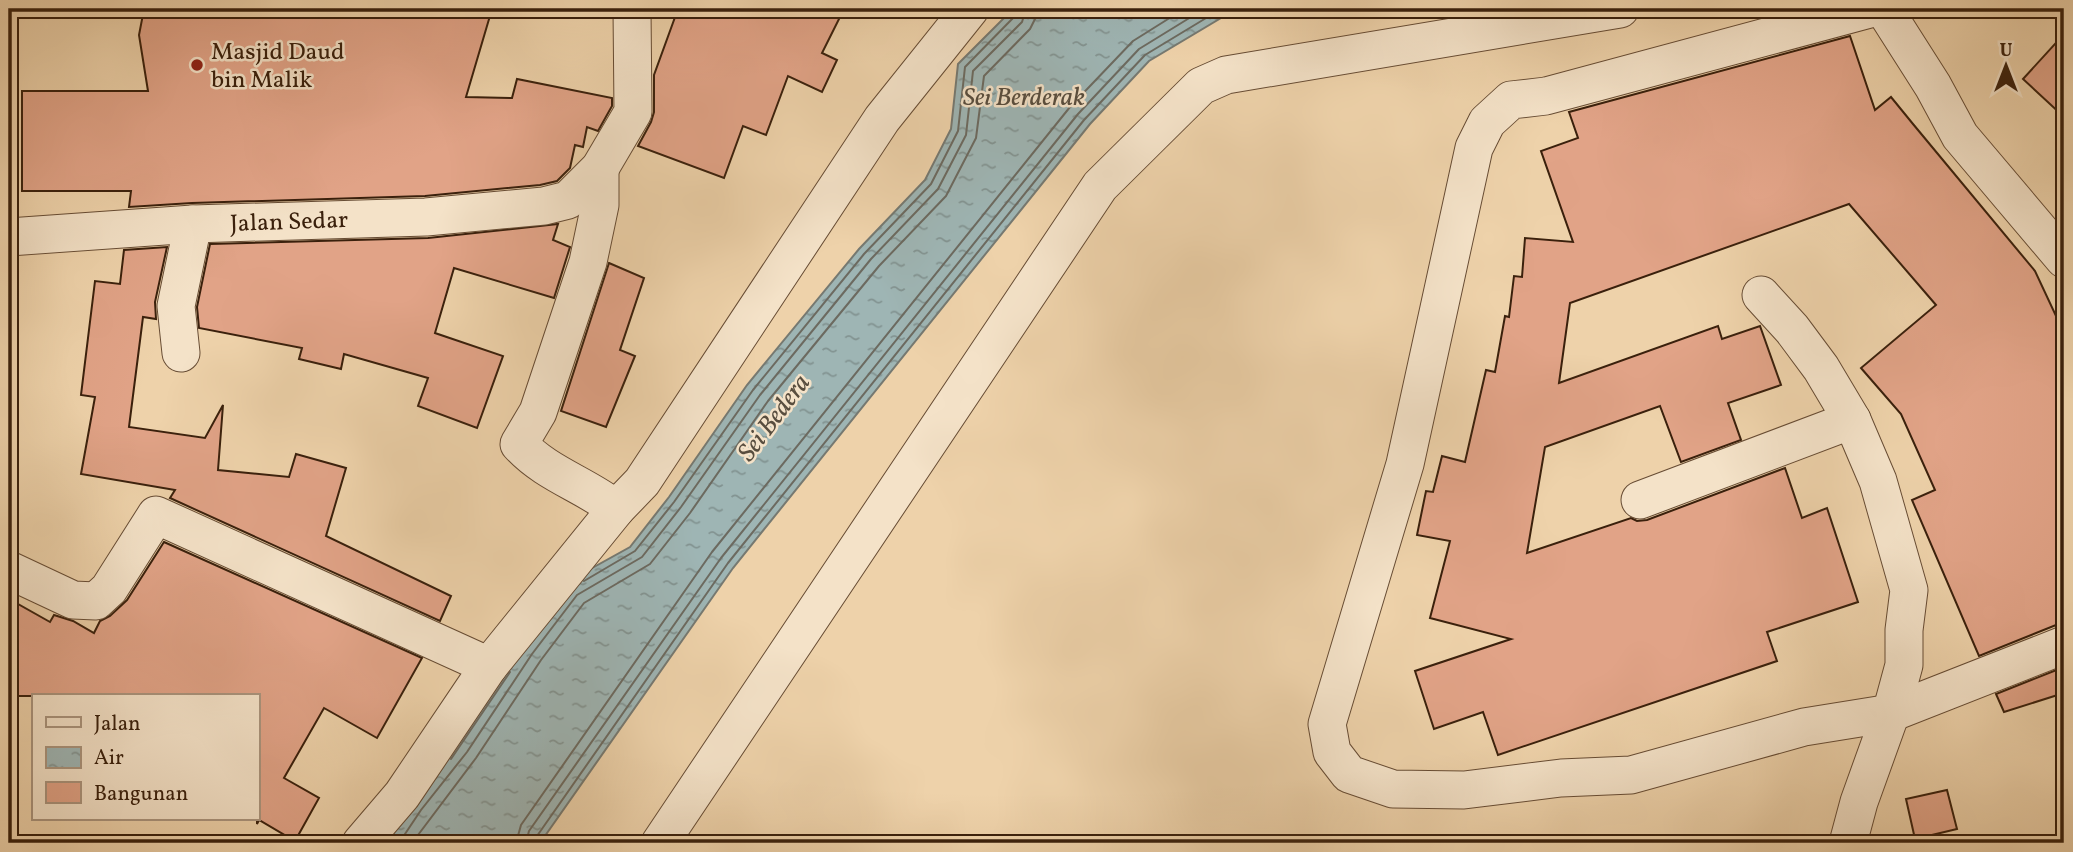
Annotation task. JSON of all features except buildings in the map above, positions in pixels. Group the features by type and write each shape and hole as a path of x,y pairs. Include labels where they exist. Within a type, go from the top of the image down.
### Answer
{"street":[{"path":"361,843 402,795 489,666 616,509 642,482 882,119 970,9"},
{"path":"660,843 1101,186 1201,86 1226,75 1620,9"},
{"path":"1870,9 1546,96 1511,100 1487,122 1474,148 1405,464 1327,723 1332,752 1349,774 1393,789 1464,790 1561,778 1631,775 1804,727 1891,713 2064,645"},
{"path":"1884,9 1933,86 1960,136 2064,259"},
{"path":"616,509 533,459 519,444 538,412 589,262 600,205 600,167 633,112 629,10"},
{"name":"Jalan Sedar","path":"9,237 193,223 426,217 544,206 568,200 600,167"},
{"path":"181,353 176,306 193,223"},
{"path":"1761,295 1793,330 1821,368 1852,420 1878,481 1909,590 1904,630 1904,665 1848,843"},
{"path":"1640,500 1852,420"},
{"path":"9,570 73,600 96,601 109,589 156,515 489,666"}],"water":[{"name":"Sei Berderak","path":"1013,9 1236,9 1149,61 1090,124 733,568 540,843 380,843 567,582 630,547 669,497 747,385 859,249 925,180 951,129 958,64"}],"place":[{"name":"Masjid Daud bin Malik","path":"197,65"}],"water label":[{"name":"Sei Bedera","path":"773,417"}]}
